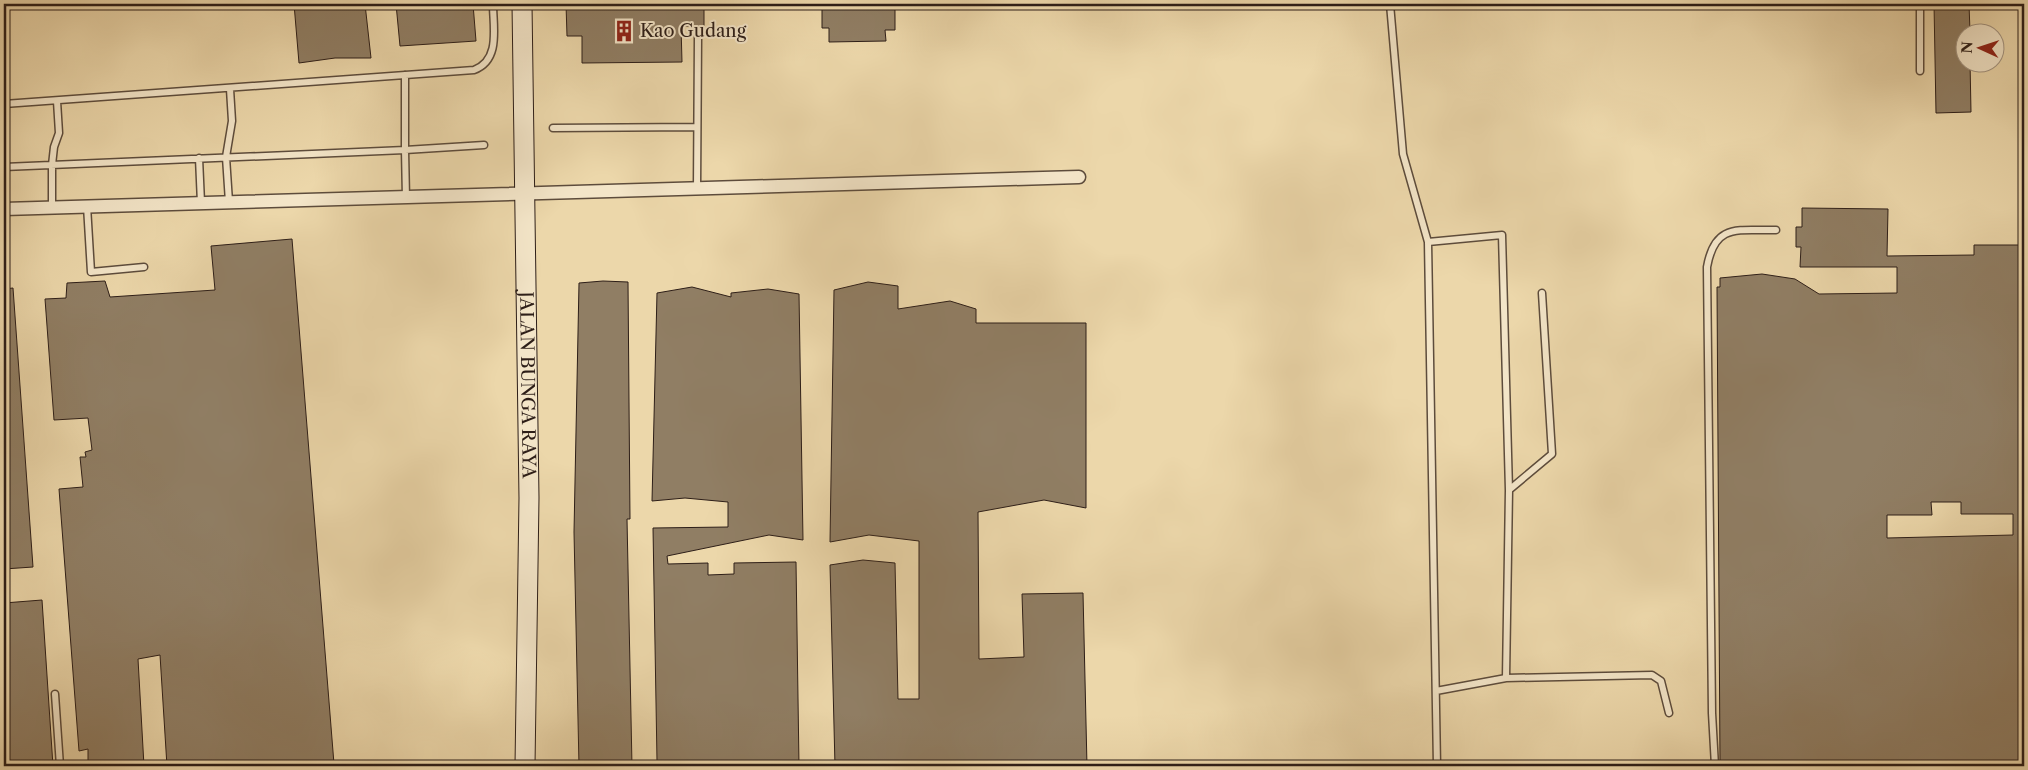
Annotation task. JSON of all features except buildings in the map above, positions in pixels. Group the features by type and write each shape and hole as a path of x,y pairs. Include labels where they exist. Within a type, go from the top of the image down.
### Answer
{"street":[{"name":"JALAN BUNGA RAYA","path":"522,4 529,498 525,766"},
{"path":"4,209 1079,178"}],"lane":[{"path":"4,104 474,70 484,66 490,58 493,46 493,4"},
{"path":"1390,4 1403,154 1428,242 1437,766"},
{"path":"1920,4 1920,70"},
{"path":"697,189 698,37"},
{"path":"405,75 406,198"},
{"path":"229,202 226,157 232,120 230,89"},
{"path":"52,207 52,164 59,133 57,100"},
{"path":"553,128 698,127"},
{"path":"4,167 484,145"},
{"path":"198,158 200,203"},
{"path":"87,206 91,272 144,267"},
{"path":"1715,766 1709,493 1707,267 1710,253 1721,236 1732,231 1776,230"},
{"path":"1428,242 1502,235 1509,490 1506,678"},
{"path":"1509,490 1552,454 1542,293"},
{"path":"1436,691 1506,678 1652,675 1661,681 1670,713"},
{"path":"55,694 60,766"}],"place":[{"name":"Kao Gudang","path":"624,31"}]}
